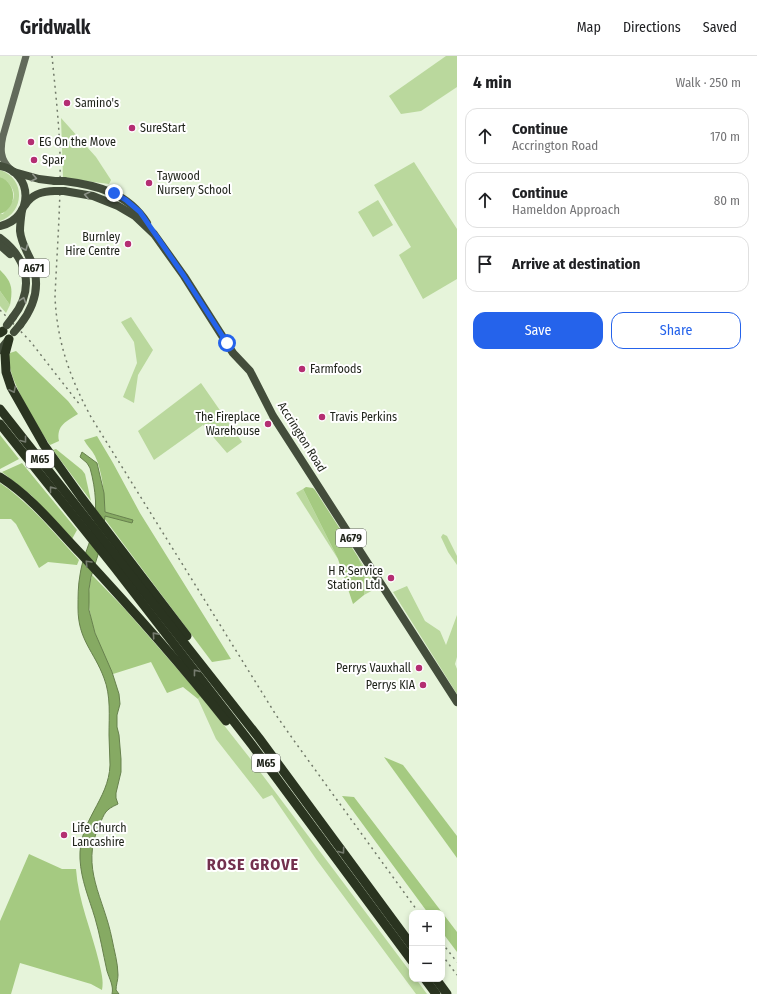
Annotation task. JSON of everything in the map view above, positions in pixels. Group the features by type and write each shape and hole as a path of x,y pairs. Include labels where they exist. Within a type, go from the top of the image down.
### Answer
{"highway":[{"path":"6,332 5,366 12,387 44,445 81,497 267,742 319,819"},
{"name":"M65","path":"0,409 249,726 409,942"},
{"name":"M65","path":"0,424 115,568 252,745 409,958"},
{"path":"0,477 28,498 162,643 240,737 392,941 409,959"},
{"path":"427,982 436,994"},
{"path":"438,982 447,994"}],"main road":[{"path":"0,226 10,223 17,217 23,209 26,201 22,182 4,163 0,148 1,139 26,56"},
{"path":"0,166 12,170"},
{"name":"A679","path":"12,170 34,178 86,184 114,193 126,200 140,212 154,234"},
{"name":"Accrington Road","path":"23,209 27,201 42,192 64,191 83,194 110,202 134,216 154,234 184,276 233,353 250,371 273,416 457,702"},
{"name":"A671","path":"6,332 20,325 32,306 36,286 34,271 23,246 20,232 23,209"},
{"name":"A671","path":"0,238 14,250 22,263 26,281 23,303 13,317 0,350"},
{"path":"0,245 15,260 26,281"}],"shaded area":[{"path":"446,56 457,56 457,87 421,111 401,114 389,96"},
{"path":"61,118 96,157 111,180 109,184 63,178"},
{"path":"414,162 457,229 457,279 423,299 399,255 411,247 374,185"},
{"path":"0,170 8,174 14,180 18,188 19,196 18,203 14,211 8,217 0,221 0,214 3,214 13,200 14,193 11,186 0,177"},
{"path":"0,177 10,184 13,196 10,207 0,214"},
{"path":"378,200 393,225 373,237 358,212"},
{"path":"0,270 7,278 11,286 10,305 0,291"},
{"path":"0,291 10,305 6,313 0,306"},
{"path":"131,317 153,350 138,375 134,403 123,397 137,363 134,342 121,322"},
{"path":"16,351 68,401 78,414 63,424 59,431 59,441 50,445 23,399 11,373 9,361 10,353"},
{"path":"201,383 242,442 227,453 203,425 154,460 138,431"},
{"path":"0,435 19,459 0,469"},
{"path":"97,436 140,513 231,659 212,662 104,518 105,515 132,523 132,520 105,512 103,484 100,469 95,456 84,440"},
{"path":"56,449 85,474 91,501 53,450"},
{"path":"82,452 97,463 104,493 105,512 133,520 132,523 105,516 102,542 91,577 89,589 89,610 95,633 112,672 119,694 120,704 117,715 121,759 121,772 116,793 118,804 106,812 99,826 94,841 92,856 95,883 108,924 116,957 118,975 116,990 119,994 112,994 112,985 107,971 97,924 84,882 80,859 84,833 105,789 110,765 108,692 104,678 87,645 81,629 78,608 79,579 94,526 96,509 92,476 87,463 80,457"},
{"path":"22,463 77,530 72,539 31,495 2,472"},
{"path":"0,483 32,509 51,529 79,560 77,565 48,562 39,568 16,524 11,519 0,519"},
{"path":"306,487 313,488 315,490 358,557 365,573 364,595 353,604 338,559 303,489"},
{"path":"303,489 338,559 296,493"},
{"path":"443,534 447,536 457,556 457,565 448,552 441,537"},
{"path":"358,557 377,588 364,595 365,573"},
{"path":"92,575 124,608 201,696 198,699 183,687 167,693 151,662 113,674 97,638 90,614 89,588"},
{"path":"407,586 425,621 440,631 446,645 457,615 457,657 455,664 457,669 457,694 393,592"},
{"path":"201,696 249,757 409,970 409,982 418,982 427,994 416,994 316,859 272,795 263,799 216,739 198,699"},
{"path":"384,757 403,765 457,836 457,858"},
{"path":"342,796 354,797 440,910 426,910"},
{"path":"29,854 62,869 76,869 79,892 101,972 103,983 102,990 91,984 20,963 11,994 0,994 0,921"},
{"path":"445,916 457,932 457,952 445,936"}],"railway":[{"path":"52,56 60,154 55,297 56,313 62,344 71,374 91,417 276,715 417,910"},
{"path":"0,310 30,341 80,405"},
{"path":"444,946 457,962"},
{"path":"445,959 457,975"}],"place":[{"name":"Samino's","path":"67,103"},
{"name":"SureStart","path":"132,128"},
{"name":"EG On the Move","path":"31,142"},
{"name":"Spar","path":"34,160"},
{"name":"Taywood Nursery School","path":"149,183"},
{"name":"Burnley Hire Centre","path":"128,244"},
{"name":"Farmfoods","path":"302,369"},
{"name":"Travis Perkins","path":"322,417"},
{"name":"The Fireplace Warehouse","path":"268,424"},
{"name":"H R Service Station Ltd.","path":"391,578"},
{"name":"Perrys Vauxhall","path":"419,668"},
{"name":"Perrys KIA","path":"423,685"},
{"name":"Life Church Lancashire","path":"64,835"}],"district":[{"name":"ROSE GROVE","path":"253,864"}],"route":[{"path":"114,193 126,200 140,212 184,276 227,343"}]}
